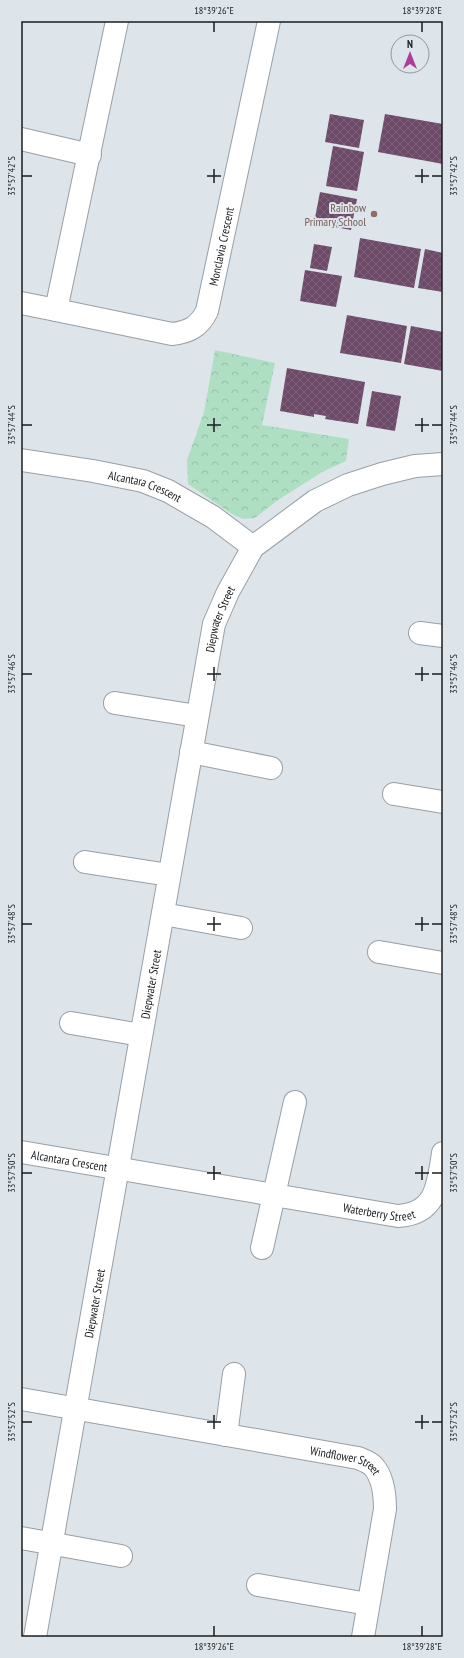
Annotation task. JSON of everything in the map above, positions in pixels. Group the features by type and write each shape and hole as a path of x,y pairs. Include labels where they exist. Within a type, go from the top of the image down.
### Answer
{"street":[{"path":"56,310 90,155 117,21"},
{"name":"Monclavia Crescent","path":"21,303 172,334 189,331 203,320 207,311 269,21"},
{"path":"21,140 90,155"},
{"name":"Alcantara Crescent","path":"21,460 93,471 143,481 168,491 213,517 253,547"},
{"name":"Diepwater Street","path":"34,1637 214,624 228,592 253,547 316,501 348,485 382,474 415,466 443,464"},
{"path":"420,633 443,636"},
{"path":"115,703 197,716"},
{"path":"191,752 271,768"},
{"path":"394,794 443,802"},
{"path":"85,862 169,875"},
{"path":"162,914 241,928"},
{"path":"379,952 443,963"},
{"path":"71,1023 141,1035"},
{"path":"262,1248 295,1102"},
{"name":"Alcantara Crescent","path":"21,1152 118,1169"},
{"name":"Waterberry Street","path":"118,1169 391,1215 406,1215 413,1214 424,1207 432,1198 437,1188 443,1153"},
{"path":"226,1435 234,1374"},
{"name":"Windflower Street","path":"21,1398 358,1458 372,1465 380,1479 385,1493 385,1509 363,1637"},
{"path":"21,1538 121,1556"},
{"path":"258,1585 368,1604"}],"green space":[{"path":"215,350 275,363 262,425 349,439 346,461 324,471 278,500 255,518 243,519 232,514 188,484 187,460 204,412"}],"building":[{"path":"330,114 364,120 359,148 325,142"},
{"path":"385,114 443,124 443,164 378,152"},
{"path":"333,146 364,152 357,191 326,186"},
{"path":"320,192 357,199 351,230 314,223"},
{"path":"360,238 421,249 414,288 354,277"},
{"path":"314,244 332,247 327,271 310,268"},
{"path":"425,249 443,253 443,292 418,288"},
{"path":"305,270 342,276 336,307 300,301"},
{"path":"347,315 407,326 401,363 340,353"},
{"path":"411,326 443,332 443,371 404,364"},
{"path":"287,368 365,382 358,424 325,419 326,416 314,414 314,417 280,411"},
{"path":"372,391 401,396 395,431 366,426"}],"place":[{"name":"Rainbow Primary School","path":"374,214"}]}
